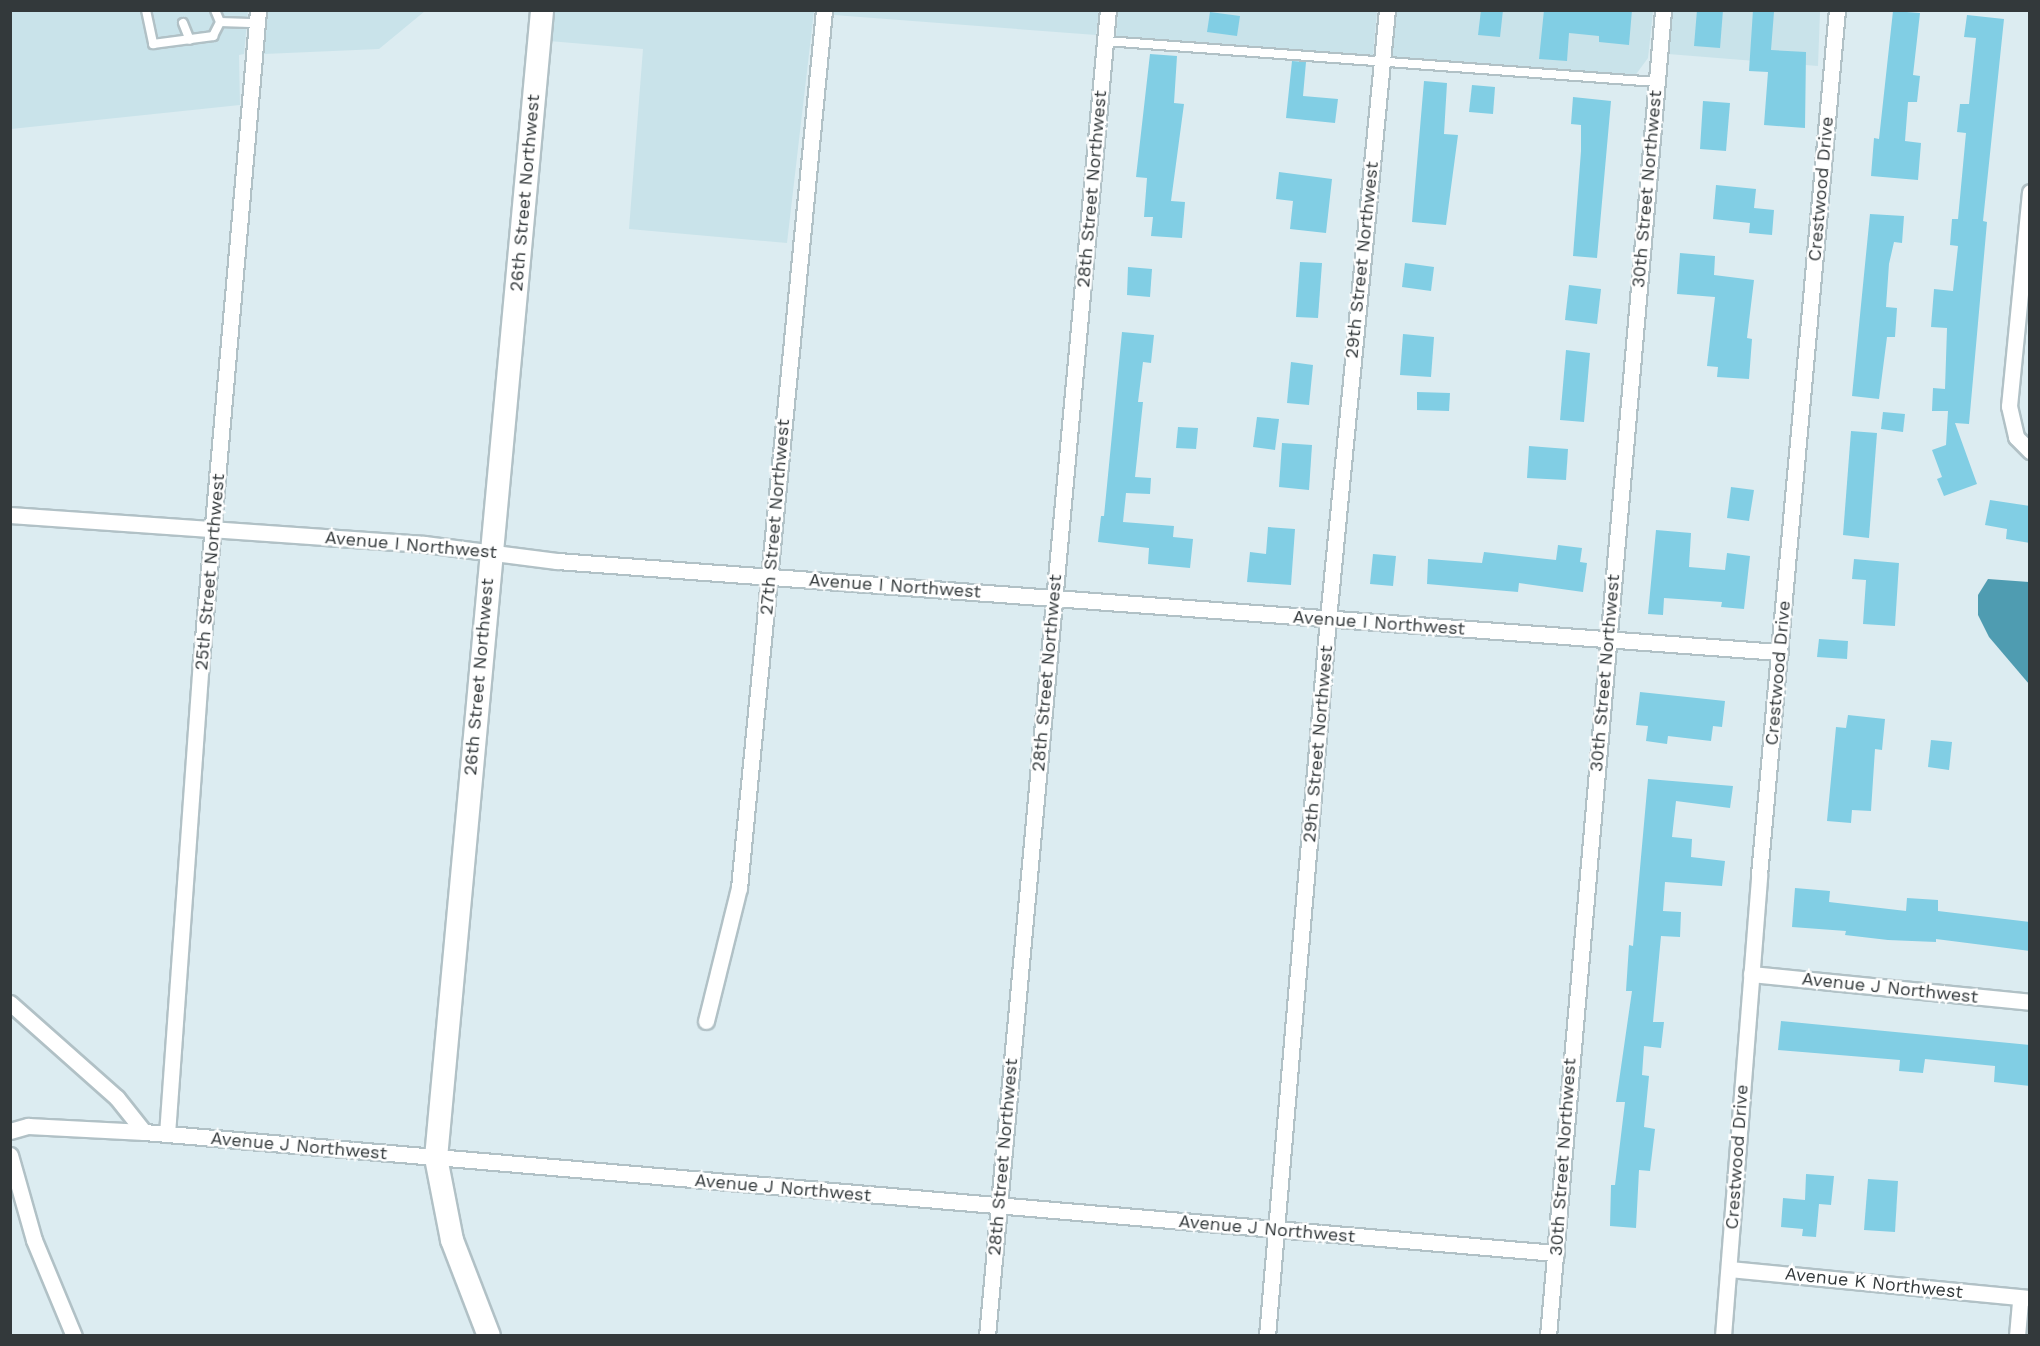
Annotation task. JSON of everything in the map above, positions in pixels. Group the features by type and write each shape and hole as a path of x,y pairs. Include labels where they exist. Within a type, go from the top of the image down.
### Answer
{"street":[{"name":"26th Street Northwest","path":"489,1335 452,1240 436,1158 542,10"},
{"name":"27th Street Northwest","path":"706,1021 739,888 824,10"},
{"name":"28th Street Northwest","path":"987,1335 1108,10"},
{"name":"29th Street Northwest","path":"1267,1335 1328,619 1387,10"},
{"name":"30th Street Northwest","path":"1548,1335 1663,10"},
{"name":"Crestwood Drive","path":"1723,1335 1751,974 1837,10"},
{"name":"25th Street Northwest","path":"167,1134 257,17"},
{"path":"2030,192 2009,406 2016,437 2030,451"},
{"name":"Avenue I Northwest","path":"10,515 491,552 557,561 1780,652"},
{"name":"Avenue J Northwest","path":"1751,974 2030,1002"},
{"path":"10,1003 117,1098 144,1132"},
{"name":"Avenue J Northwest","path":"10,1131 28,1126 144,1132 1556,1253"},
{"path":"10,1155 37,1249 74,1335"},
{"name":"Avenue K Northwest","path":"1729,1269 2025,1298"},
{"path":"2017,1335 2025,1298"}],"lane":[{"path":"146,10 153,44 213,36 220,22 215,10"},
{"path":"220,22 257,17"},
{"path":"183,23 190,40"},
{"path":"1106,41 1656,82"}],"shaded area":[{"path":"268,10 425,11 379,49 264,54"},
{"path":"834,10 1099,11 1096,35 834,15"},
{"path":"10,11 248,11 244,54 239,55 240,105 11,129"},
{"path":"552,11 814,11 787,243 629,229 643,49 549,41"},
{"path":"1118,11 1377,11 1373,56 1116,37"},
{"path":"1397,11 1653,11 1648,58 1634,77 1392,57"},
{"path":"1673,11 1820,11 1818,66 1668,54"}],"water":[{"path":"1988,579 2029,582 2029,684 1989,637 1978,615 1978,595"}],"building":[{"path":"1481,10 1503,10 1500,37 1478,35"},
{"path":"1544,10 1632,10 1629,45 1599,42 1599,36 1569,33 1567,61 1539,59"},
{"path":"1697,10 1723,10 1720,48 1694,46"},
{"path":"1753,10 1774,12 1771,50 1806,52 1805,128 1764,125 1768,72 1749,71"},
{"path":"1893,11 1920,13 1913,75 1920,76 1917,102 1908,102 1905,141 1921,143 1918,180 1871,176 1874,138 1879,139"},
{"path":"1210,12 1240,16 1237,36 1207,32"},
{"path":"1967,15 2004,19 1983,221 1987,222 1969,424 1955,423 1977,484 1944,496 1937,479 1942,477 1932,450 1946,445 1948,411 1932,411 1933,388 1945,389 1947,328 1931,327 1934,289 1953,291 1958,246 1950,245 1952,219 1958,219 1966,133 1957,132 1960,104 1969,104 1976,38 1964,37"},
{"path":"1150,54 1177,56 1174,103 1184,104 1171,201 1185,202 1182,238 1151,236 1153,217 1144,217 1147,178 1136,177"},
{"path":"1292,61 1306,62 1303,96 1338,99 1335,123 1286,118"},
{"path":"1424,81 1447,83 1444,134 1458,135 1446,225 1412,222"},
{"path":"1472,85 1495,87 1493,114 1469,112"},
{"path":"1573,97 1611,101 1597,258 1573,256 1581,125 1571,124"},
{"path":"1703,101 1730,103 1726,151 1700,149"},
{"path":"1279,172 1332,179 1326,233 1290,229 1293,201 1276,199"},
{"path":"1716,185 1756,189 1754,208 1774,210 1772,235 1749,233 1750,223 1713,219"},
{"path":"1870,214 1904,216 1902,243 1894,242 1889,264 1886,307 1897,308 1895,337 1887,337 1879,399 1852,396"},
{"path":"1680,253 1715,256 1714,275 1754,280 1747,338 1752,339 1749,379 1717,377 1718,367 1707,366 1715,297 1677,294"},
{"path":"1300,262 1322,263 1318,318 1296,317"},
{"path":"1405,263 1434,267 1431,291 1402,287"},
{"path":"1128,267 1152,269 1150,297 1127,295"},
{"path":"1569,285 1601,289 1597,324 1565,320"},
{"path":"1122,332 1154,335 1151,363 1143,362 1138,402 1143,402 1135,477 1151,478 1150,494 1126,493 1123,522 1174,526 1173,537 1193,539 1190,568 1148,564 1149,548 1098,542 1101,516 1104,516"},
{"path":"1403,334 1434,337 1431,377 1400,375"},
{"path":"1566,350 1590,353 1584,422 1560,420"},
{"path":"1291,362 1313,365 1309,405 1287,403"},
{"path":"1417,392 1450,393 1449,411 1417,410"},
{"path":"1883,412 1905,414 1903,432 1881,429"},
{"path":"1257,417 1279,419 1275,450 1253,447"},
{"path":"1178,427 1198,428 1196,449 1176,448"},
{"path":"1851,431 1877,433 1869,538 1843,535"},
{"path":"1282,443 1312,445 1309,490 1279,487"},
{"path":"1529,446 1568,449 1566,480 1527,478"},
{"path":"1731,487 1754,490 1749,521 1727,518"},
{"path":"1990,500 2030,506 2030,543 2006,539 2007,529 1985,525"},
{"path":"1268,527 1295,529 1291,585 1247,582 1250,552 1266,554"},
{"path":"1656,530 1691,533 1689,567 1725,570 1727,553 1750,556 1744,609 1721,607 1722,602 1664,598 1663,615 1648,614"},
{"path":"1558,545 1582,548 1580,562 1587,563 1583,592 1519,583 1518,592 1427,584 1428,559 1482,563 1484,552 1556,560"},
{"path":"1373,554 1396,556 1393,586 1370,584"},
{"path":"1854,559 1899,563 1895,626 1863,624 1866,580 1852,579"},
{"path":"1819,639 1848,641 1847,659 1817,657"},
{"path":"1640,692 1725,701 1722,727 1713,726 1711,741 1668,736 1667,744 1646,741 1648,726 1636,725"},
{"path":"1848,715 1885,719 1882,750 1875,749 1871,811 1852,810 1851,823 1827,821 1836,727 1846,728"},
{"path":"1931,740 1952,742 1949,770 1928,767"},
{"path":"1648,779 1733,786 1730,808 1676,801 1672,837 1692,839 1691,857 1725,861 1722,886 1665,882 1663,911 1681,912 1680,937 1661,936 1653,1022 1664,1022 1661,1048 1644,1046 1642,1075 1649,1076 1644,1127 1655,1129 1650,1171 1639,1170 1636,1228 1610,1226 1611,1185 1615,1185 1625,1102 1616,1102 1632,991 1626,991 1629,945 1633,946"},
{"path":"1795,888 1830,891 1829,902 1906,911 1907,898 1938,900 1938,911 2030,922 2030,951 1936,939 1936,942 1888,940 1845,935 1846,931 1792,927"},
{"path":"1781,1021 2030,1045 2030,1086 1994,1082 1995,1066 1925,1059 1923,1073 1899,1071 1900,1060 1778,1050"},
{"path":"1806,1174 1834,1176 1831,1205 1819,1204 1816,1237 1802,1236 1803,1229 1781,1227 1783,1198 1805,1200"},
{"path":"1868,1179 1898,1181 1895,1232 1864,1230"}]}
